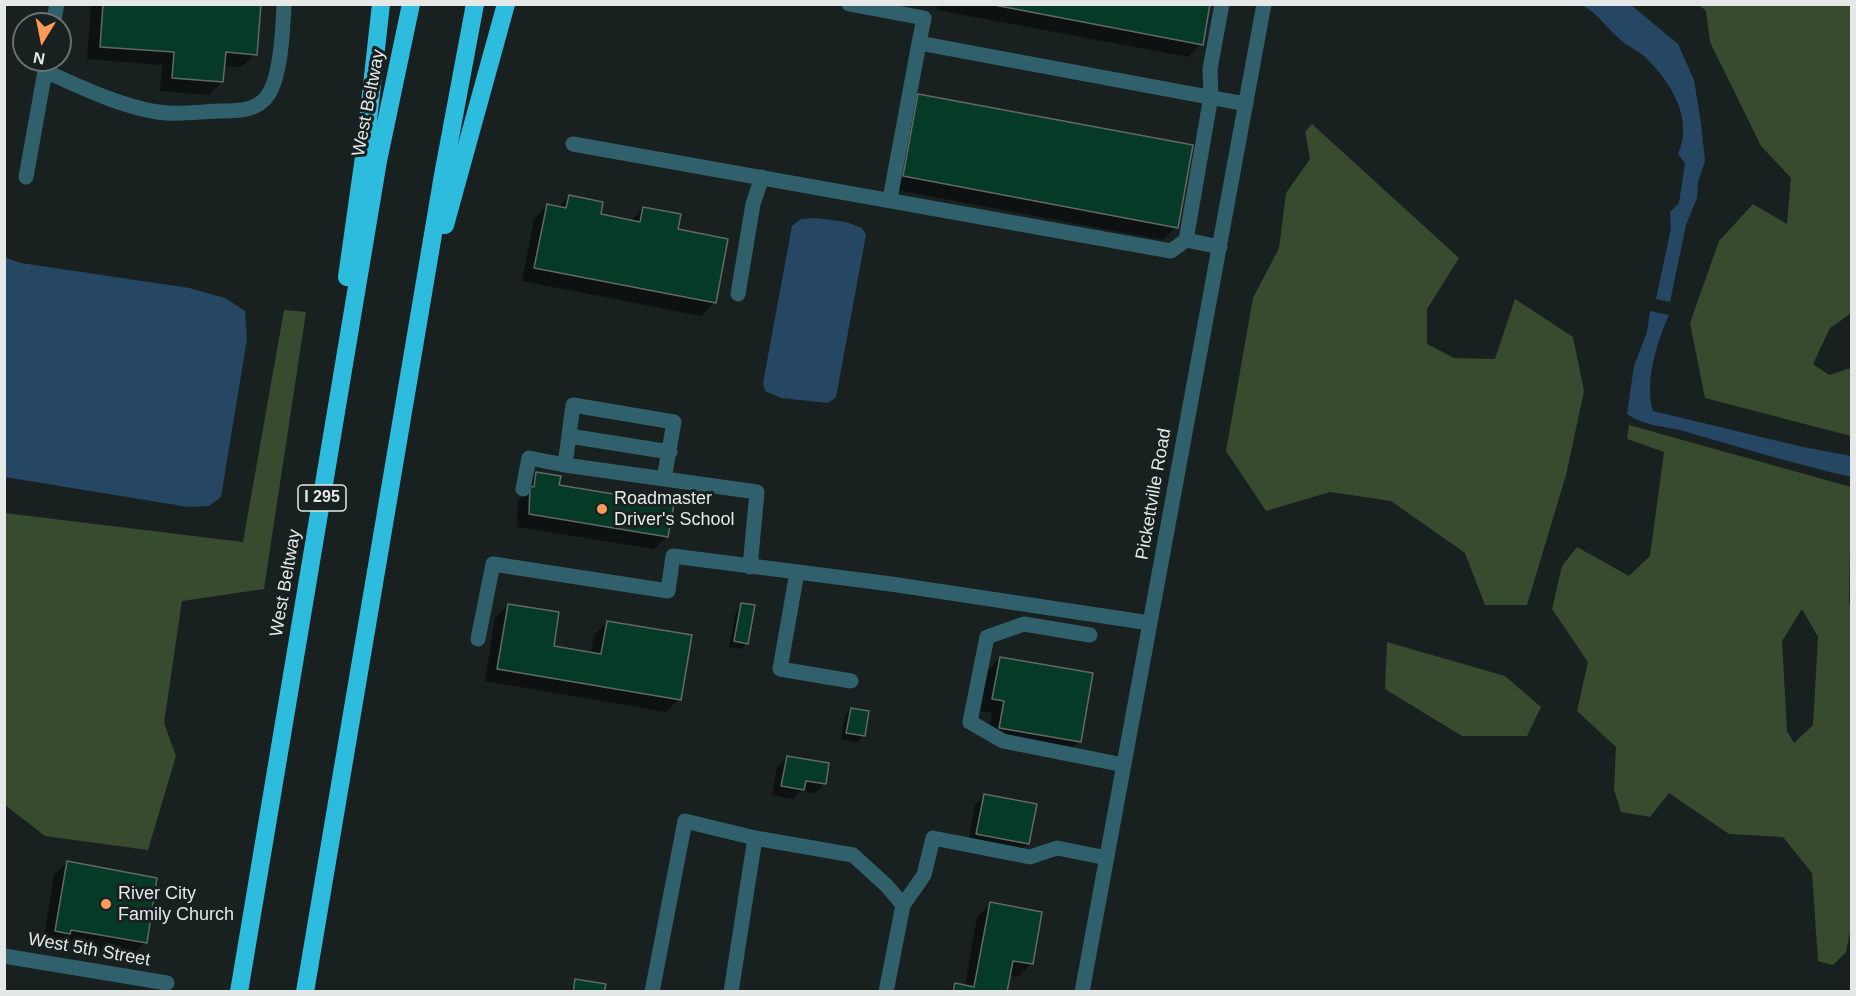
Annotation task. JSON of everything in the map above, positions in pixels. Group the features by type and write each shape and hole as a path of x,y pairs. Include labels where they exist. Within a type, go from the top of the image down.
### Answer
{"highway":[{"path":"343,370 344,297 364,157 381,4"},
{"name":"West Beltway","path":"239,992 378,161 411,4"},
{"path":"305,992 416,331 475,4"},
{"path":"416,331 506,4"}],"street":[{"path":"57,72 81,88 145,109 167,113 240,111 259,105 269,94 277,69 284,4"},
{"path":"849,4 924,18 890,200"},
{"path":"573,144 1171,251 1186,240 1210,96 1210,69 1222,4"},
{"name":"Pickettville Road","path":"1082,992 1264,4"},
{"path":"919,43 1246,104"},
{"path":"26,177 45,72"},
{"path":"738,294 753,204 762,177"},
{"path":"1186,240 1220,247"},
{"path":"565,465 573,405 674,422 664,479"},
{"path":"569,436 670,452"},
{"path":"523,489 529,458 757,492 750,567"},
{"path":"478,639 493,564 668,591 673,556 1150,623"},
{"path":"797,572 780,669 851,681"},
{"path":"1090,635 1024,624 987,637 970,722 1004,741 1124,765"},
{"path":"652,992 685,821 755,838 853,855 887,886 903,905"},
{"path":"731,992 755,838"},
{"path":"886,992 903,905 924,875 933,838 1030,857 1057,848 1107,858"},
{"name":"West 5th Street","path":"4,956 166,983"}],"green space":[{"path":"1699,5 1851,5 1851,313 1830,328 1813,364 1829,375 1851,368 1851,436 1705,398 1690,323 1719,241 1753,204 1787,224 1791,178 1761,146 1710,42 1706,11"},
{"path":"1312,124 1459,258 1427,309 1427,344 1454,358 1495,359 1515,299 1573,337 1584,391 1566,475 1527,605 1485,605 1465,553 1391,501 1330,492 1266,511 1226,451 1253,298 1279,248 1286,193 1310,159 1305,132"},
{"path":"284,310 306,312 264,589 182,601 164,723 176,756 148,850 45,836 5,805 5,513 243,542"},
{"path":"1629,425 1851,487 1849,604 1852,604 1852,921 1846,952 1833,965 1818,961 1812,873 1783,837 1729,834 1669,793 1650,817 1621,812 1614,790 1616,747 1577,711 1588,662 1552,609 1562,566 1577,547 1629,576 1650,556 1664,452 1627,439","holes":["1802,609 1818,637 1813,725 1794,743 1787,731 1782,641"]},
{"path":"1387,642 1505,676 1541,707 1527,736 1462,736 1385,689"}],"water":[{"path":"1582,5 1631,5 1678,44 1694,80 1705,161 1698,182 1697,198 1686,225 1670,302 1656,299 1671,228 1670,212 1679,203 1685,163 1678,154 1683,128 1681,115 1671,90 1655,68 1644,56 1623,42"},
{"path":"816,218 846,222 862,228 866,235 836,397 828,403 781,398 765,391 763,383 792,226 801,219"},
{"path":"4,257 21,263 189,288 225,298 245,311 247,339 221,497 209,506 188,507 5,477"},
{"path":"1650,311 1669,315 1653,362 1650,388 1653,411 1803,447 1851,456 1851,477 1647,423 1627,414 1634,366 1647,332"}],"building":[{"path":"103,4 261,4 257,55 226,52 223,82 172,78 174,52 100,47"},
{"path":"989,4 1210,4 1203,45"},
{"path":"918,94 1193,145 1178,228 903,176"},
{"path":"569,195 603,202 601,214 640,222 643,207 681,214 678,229 728,239 716,303 534,268 547,204 566,208"},
{"name":"Roadmaster Driver's School","path":"536,472 561,476 559,485 674,504 668,537 529,514 530,486 534,487"},
{"path":"741,603 755,605 748,644 734,641"},
{"path":"508,604 559,612 554,646 601,654 607,621 692,635 681,700 497,669"},
{"path":"1000,657 1093,673 1081,742 999,728 1004,701 992,699"},
{"path":"851,708 869,711 865,736 846,733"},
{"path":"787,756 829,763 826,784 806,781 804,790 781,786"},
{"path":"984,794 1037,804 1029,844 976,834"},
{"name":"River City Family Church","path":"67,861 157,878 147,943 71,930 70,934 55,931"},
{"path":"990,902 1042,912 1033,964 1013,961 1007,992 953,992 955,983 974,987"},
{"path":"575,979 606,984 604,992 573,992"}],"place":[{"name":"Roadmaster Driver's School","path":"602,509"},
{"name":"River City Family Church","path":"106,904"}]}
